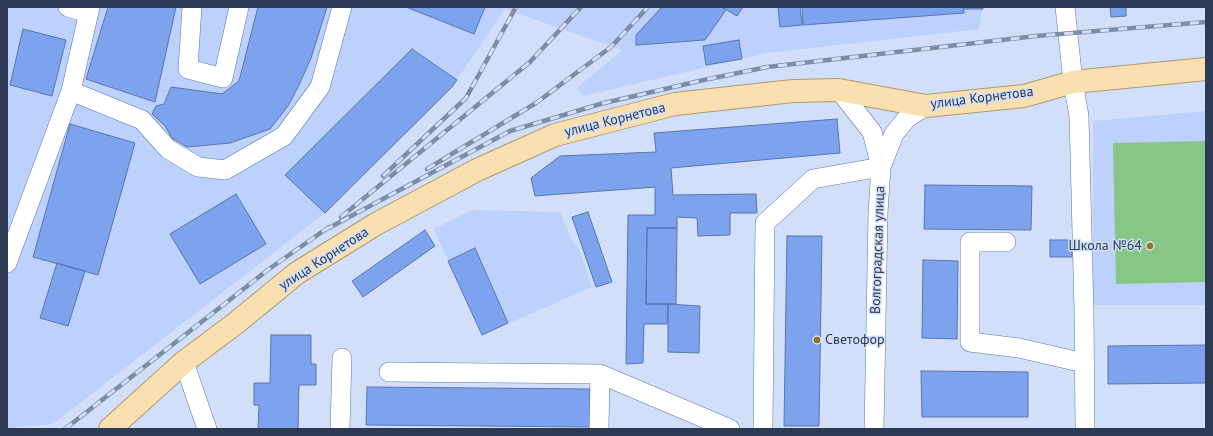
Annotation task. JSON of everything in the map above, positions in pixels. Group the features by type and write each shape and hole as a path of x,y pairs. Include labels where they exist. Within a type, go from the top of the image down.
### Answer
{"main road":[{"name":"улица Корнетова","path":"110,429 184,362 236,323 297,273 370,228 477,170 555,135 675,104 793,91 839,90 926,106 1024,96 1073,82 1206,69"}],"street":[{"path":"7,262 71,91 89,10 68,7"},
{"path":"192,7 188,69 223,78 239,7"},
{"path":"71,91 142,120 168,149 198,167 225,170 284,136 320,87 342,7"},
{"path":"1065,7 1073,82 1079,116 1084,311 1085,429"},
{"path":"839,90 872,132 881,167"},
{"path":"881,167 894,134 908,118 926,106"},
{"path":"763,429 766,223 813,179 881,167"},
{"name":"Волгоградская улица","path":"874,429 878,213 881,167"},
{"path":"1006,242 970,242 970,342 1019,348 1084,363"},
{"path":"340,429 342,358"},
{"path":"184,362 207,429"},
{"path":"389,372 600,374 730,429"},
{"path":"598,429 600,374"}],"shaded area":[{"path":"7,7 983,7 979,29 767,53 583,96 577,88 622,50 505,9 452,87 325,213 53,424 7,428"},
{"name":"Школа №64","path":"1206,111 1206,305 1093,305 1093,121"},
{"path":"472,210 560,212 573,243 578,246 592,287 482,335 434,229"}],"green space":[{"name":"Школа №64","path":"1206,141 1206,282 1116,284 1113,143"}],"building":[{"path":"108,7 176,7 155,102 86,79"},
{"path":"258,7 327,7 311,58 298,87 288,106 270,129 230,143 187,147 172,138 165,126 152,114 156,106 164,104 171,87 222,94 239,81"},
{"path":"406,7 485,7 474,34"},
{"path":"662,7 722,7 726,10 705,40 636,45 636,35"},
{"path":"722,7 743,7 737,16"},
{"path":"778,7 800,7 802,25 780,27"},
{"path":"802,7 963,7 964,13 803,25"},
{"path":"963,7 983,7 983,9 964,9"},
{"path":"1110,7 1126,7 1126,16 1111,17"},
{"path":"23,29 66,40 52,96 10,85"},
{"path":"739,40 742,59 706,65 703,46"},
{"path":"412,49 457,80 452,87 325,213 285,175"},
{"path":"837,119 840,153 671,168 673,195 756,194 757,213 730,213 730,235 698,236 697,218 677,217 677,228 647,228 646,304 668,304 667,324 644,324 643,363 626,364 628,215 655,215 655,187 535,196 531,178 560,156 656,152 654,133"},
{"path":"70,124 135,143 98,275 33,257"},
{"path":"925,185 1032,186 1031,230 924,229"},
{"path":"236,194 266,244 200,284 170,234"},
{"path":"588,212 612,282 596,287 572,217"},
{"path":"647,228 677,228 676,304 646,304"},
{"path":"425,230 435,246 363,297 352,281"},
{"path":"787,236 822,236 819,426 784,426"},
{"path":"1050,240 1072,240 1072,257 1050,257"},
{"path":"475,248 508,323 482,335 448,261"},
{"path":"923,260 958,261 957,339 922,338"},
{"path":"57,263 85,271 68,326 40,318"},
{"path":"668,304 700,306 699,353 668,352"},
{"path":"271,335 311,335 311,364 316,364 316,385 299,385 298,429 258,429 259,405 254,405 254,383 270,383"},
{"path":"1206,345 1206,383 1108,384 1108,346"},
{"path":"921,371 1028,372 1028,417 922,417"},
{"path":"367,387 590,389 590,427 366,425"}],"railway":[{"path":"383,176 466,98 516,7"},
{"path":"341,217 530,62 581,7"},
{"path":"427,169 536,103 611,47 648,7"},
{"path":"325,230 510,131 604,103 767,67 1036,36 1206,22"},
{"path":"65,429 269,269 329,227"}],"place":[{"name":"Школа №64","path":"1150,246"},
{"name":"Светофор","path":"817,340"}]}
